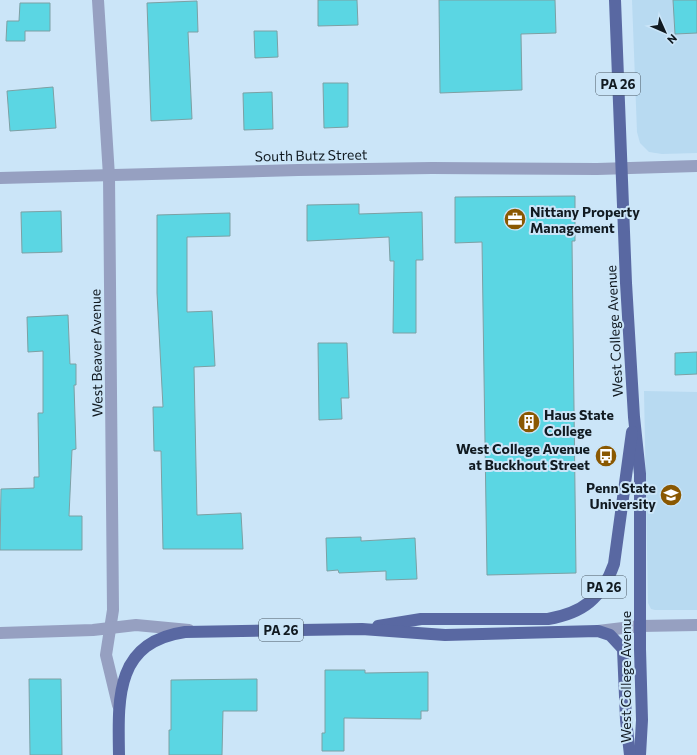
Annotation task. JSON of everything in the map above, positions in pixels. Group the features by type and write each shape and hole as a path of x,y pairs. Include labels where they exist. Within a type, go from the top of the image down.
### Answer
{"main road":[{"name":"West College Avenue","path":"615,0 626,283 634,417 640,474 640,626 642,720 640,755"},
{"name":"PA 26","path":"200,631 362,629 421,618 548,619 567,615 587,605 602,591 614,564 634,417"},
{"path":"362,629 445,635 598,631 610,634 623,649 630,755"},
{"name":"West Beaver Avenue","path":"119,755 118,705 124,676 130,664 136,656 153,642 167,635 200,631"}],"street":[{"name":"West Beaver Avenue","path":"98,0 109,176 113,610 106,655 118,705"},
{"name":"South Butz Street","path":"0,178 298,170 622,168 697,166"},
{"path":"0,633 111,628 136,625 200,631"},
{"path":"598,631 640,626 697,625"}],"shaded area":[{"path":"632,0 697,0 697,153 662,154 649,152 640,143 637,132"},
{"name":"Penn State University","path":"644,391 697,392 697,610 655,610 651,609 648,603"}],"building":[{"path":"318,0 357,0 358,25 318,26"},
{"path":"439,0 555,0 556,33 521,34 522,90 440,93"},
{"path":"673,0 697,0 697,33 675,34"},
{"path":"197,1 198,32 188,32 192,119 151,121 147,3"},
{"path":"20,3 50,3 50,31 25,31 25,41 6,41 7,21 19,21"},
{"path":"254,31 277,31 278,57 255,58"},
{"path":"323,83 348,83 348,127 324,128"},
{"path":"53,87 56,128 10,131 7,91"},
{"path":"272,92 273,129 244,130 243,93"},
{"name":"Haus State College","path":"575,196 575,241 572,241 576,573 487,575 482,242 455,243 455,197"},
{"path":"359,204 359,214 422,212 423,260 416,260 416,333 393,333 394,261 390,261 389,237 307,241 307,205"},
{"path":"61,211 62,252 22,253 21,212"},
{"path":"230,213 230,236 187,237 187,312 212,311 215,366 194,367 197,515 241,513 243,549 163,549 161,451 154,451 153,407 163,407 157,293 157,215"},
{"path":"68,315 70,364 76,364 76,385 74,385 76,449 72,450 69,516 82,516 82,550 0,550 1,489 34,488 34,477 39,477 38,413 43,413 43,351 28,352 27,317"},
{"path":"318,343 347,343 349,398 341,398 342,419 319,420"},
{"path":"697,352 697,374 675,375 675,353"},
{"path":"361,537 361,541 415,538 417,579 386,580 386,571 339,573 338,570 327,571 326,538"},
{"path":"325,670 365,670 365,673 428,672 428,711 421,711 421,719 344,718 344,751 322,751 322,733 325,733"},
{"path":"29,679 61,679 62,755 30,755"},
{"path":"257,679 257,711 223,711 222,755 169,755 169,730 171,730 171,680"}],"place":[{"name":"Nittany Property Management","path":"515,219"},
{"name":"Haus State College","path":"529,422"},
{"name":"West College Avenue at Buckhout Street","path":"606,456"},
{"name":"Penn State University","path":"671,495"}]}
